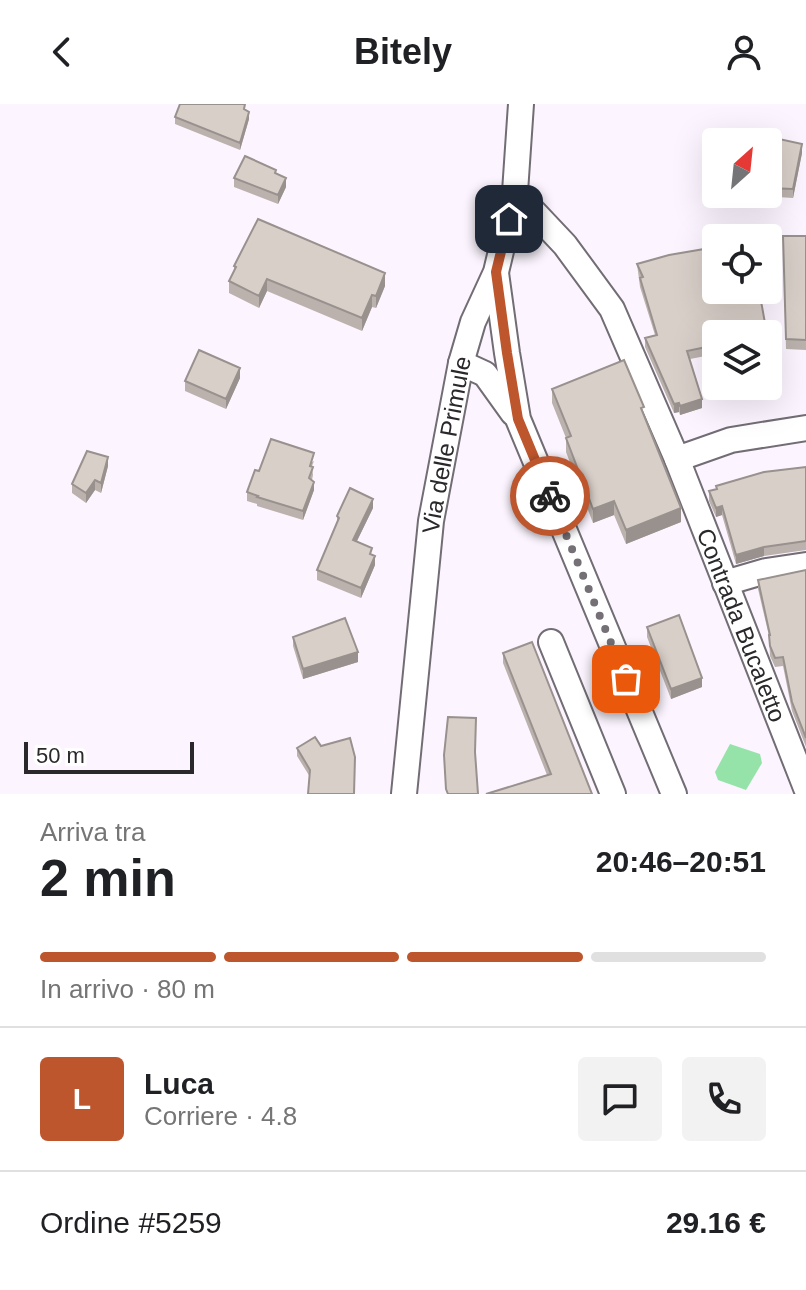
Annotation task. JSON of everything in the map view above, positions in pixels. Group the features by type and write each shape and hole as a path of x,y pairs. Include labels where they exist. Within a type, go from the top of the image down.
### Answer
{"street":[{"name":"Via delle Primule","path":"404,794 431,521 461,363 473,322 496,272 515,192 521,104"},
{"name":"Contrada Bucaletto","path":"515,192 565,245 612,309 677,459 806,788"},
{"path":"496,272 518,419 674,794"},
{"path":"461,363 485,374 518,419"},
{"path":"677,459 731,440 806,428"},
{"path":"725,583 766,571 806,565"},
{"path":"551,642 613,794"}],"green space":[{"path":"730,744 760,754 762,763 746,790 718,780 715,772"}],"building":[{"path":"180,104 245,104 244,109 249,112 240,143 175,117"},
{"path":"782,140 802,144 793,189 782,189"},
{"path":"245,156 286,178 278,195 234,178"},
{"path":"258,219 385,273 376,296 372,295 362,318 267,279 259,296 229,281"},
{"path":"783,236 806,236 806,340 786,339"},
{"path":"702,249 702,304 762,304 764,320 702,320 702,348 687,351 702,399 680,406 679,403 674,404 645,338 657,335 637,264"},
{"path":"199,350 240,368 226,399 185,381"},
{"path":"624,360 681,508 626,530 614,501 593,509 566,438 571,436 552,389"},
{"path":"271,439 314,453 309,478 314,482 303,511 247,492"},
{"path":"87,451 108,457 101,483 95,480 86,493 72,484"},
{"path":"806,467 806,541 736,555 722,506 716,508 709,491 717,489 716,486 764,472"},
{"path":"350,488 373,499 353,540 372,548 370,554 375,556 361,588 317,570"},
{"path":"806,570 806,738 792,702 783,657 775,658 770,646 758,580"},
{"path":"679,615 702,678 671,689 647,627"},
{"path":"345,618 358,652 303,669 293,637"},
{"path":"532,642 592,794 486,794 551,774 503,653"},
{"path":"448,717 476,718 478,794 448,794 446,789 444,755"},
{"path":"315,737 321,746 350,738 355,757 354,794 308,794 310,770 297,748"}],"way so far":[{"path":"550,496 626,679"}],"route":[{"path":"509,219 496,272 507,353 518,419 550,496"}]}
